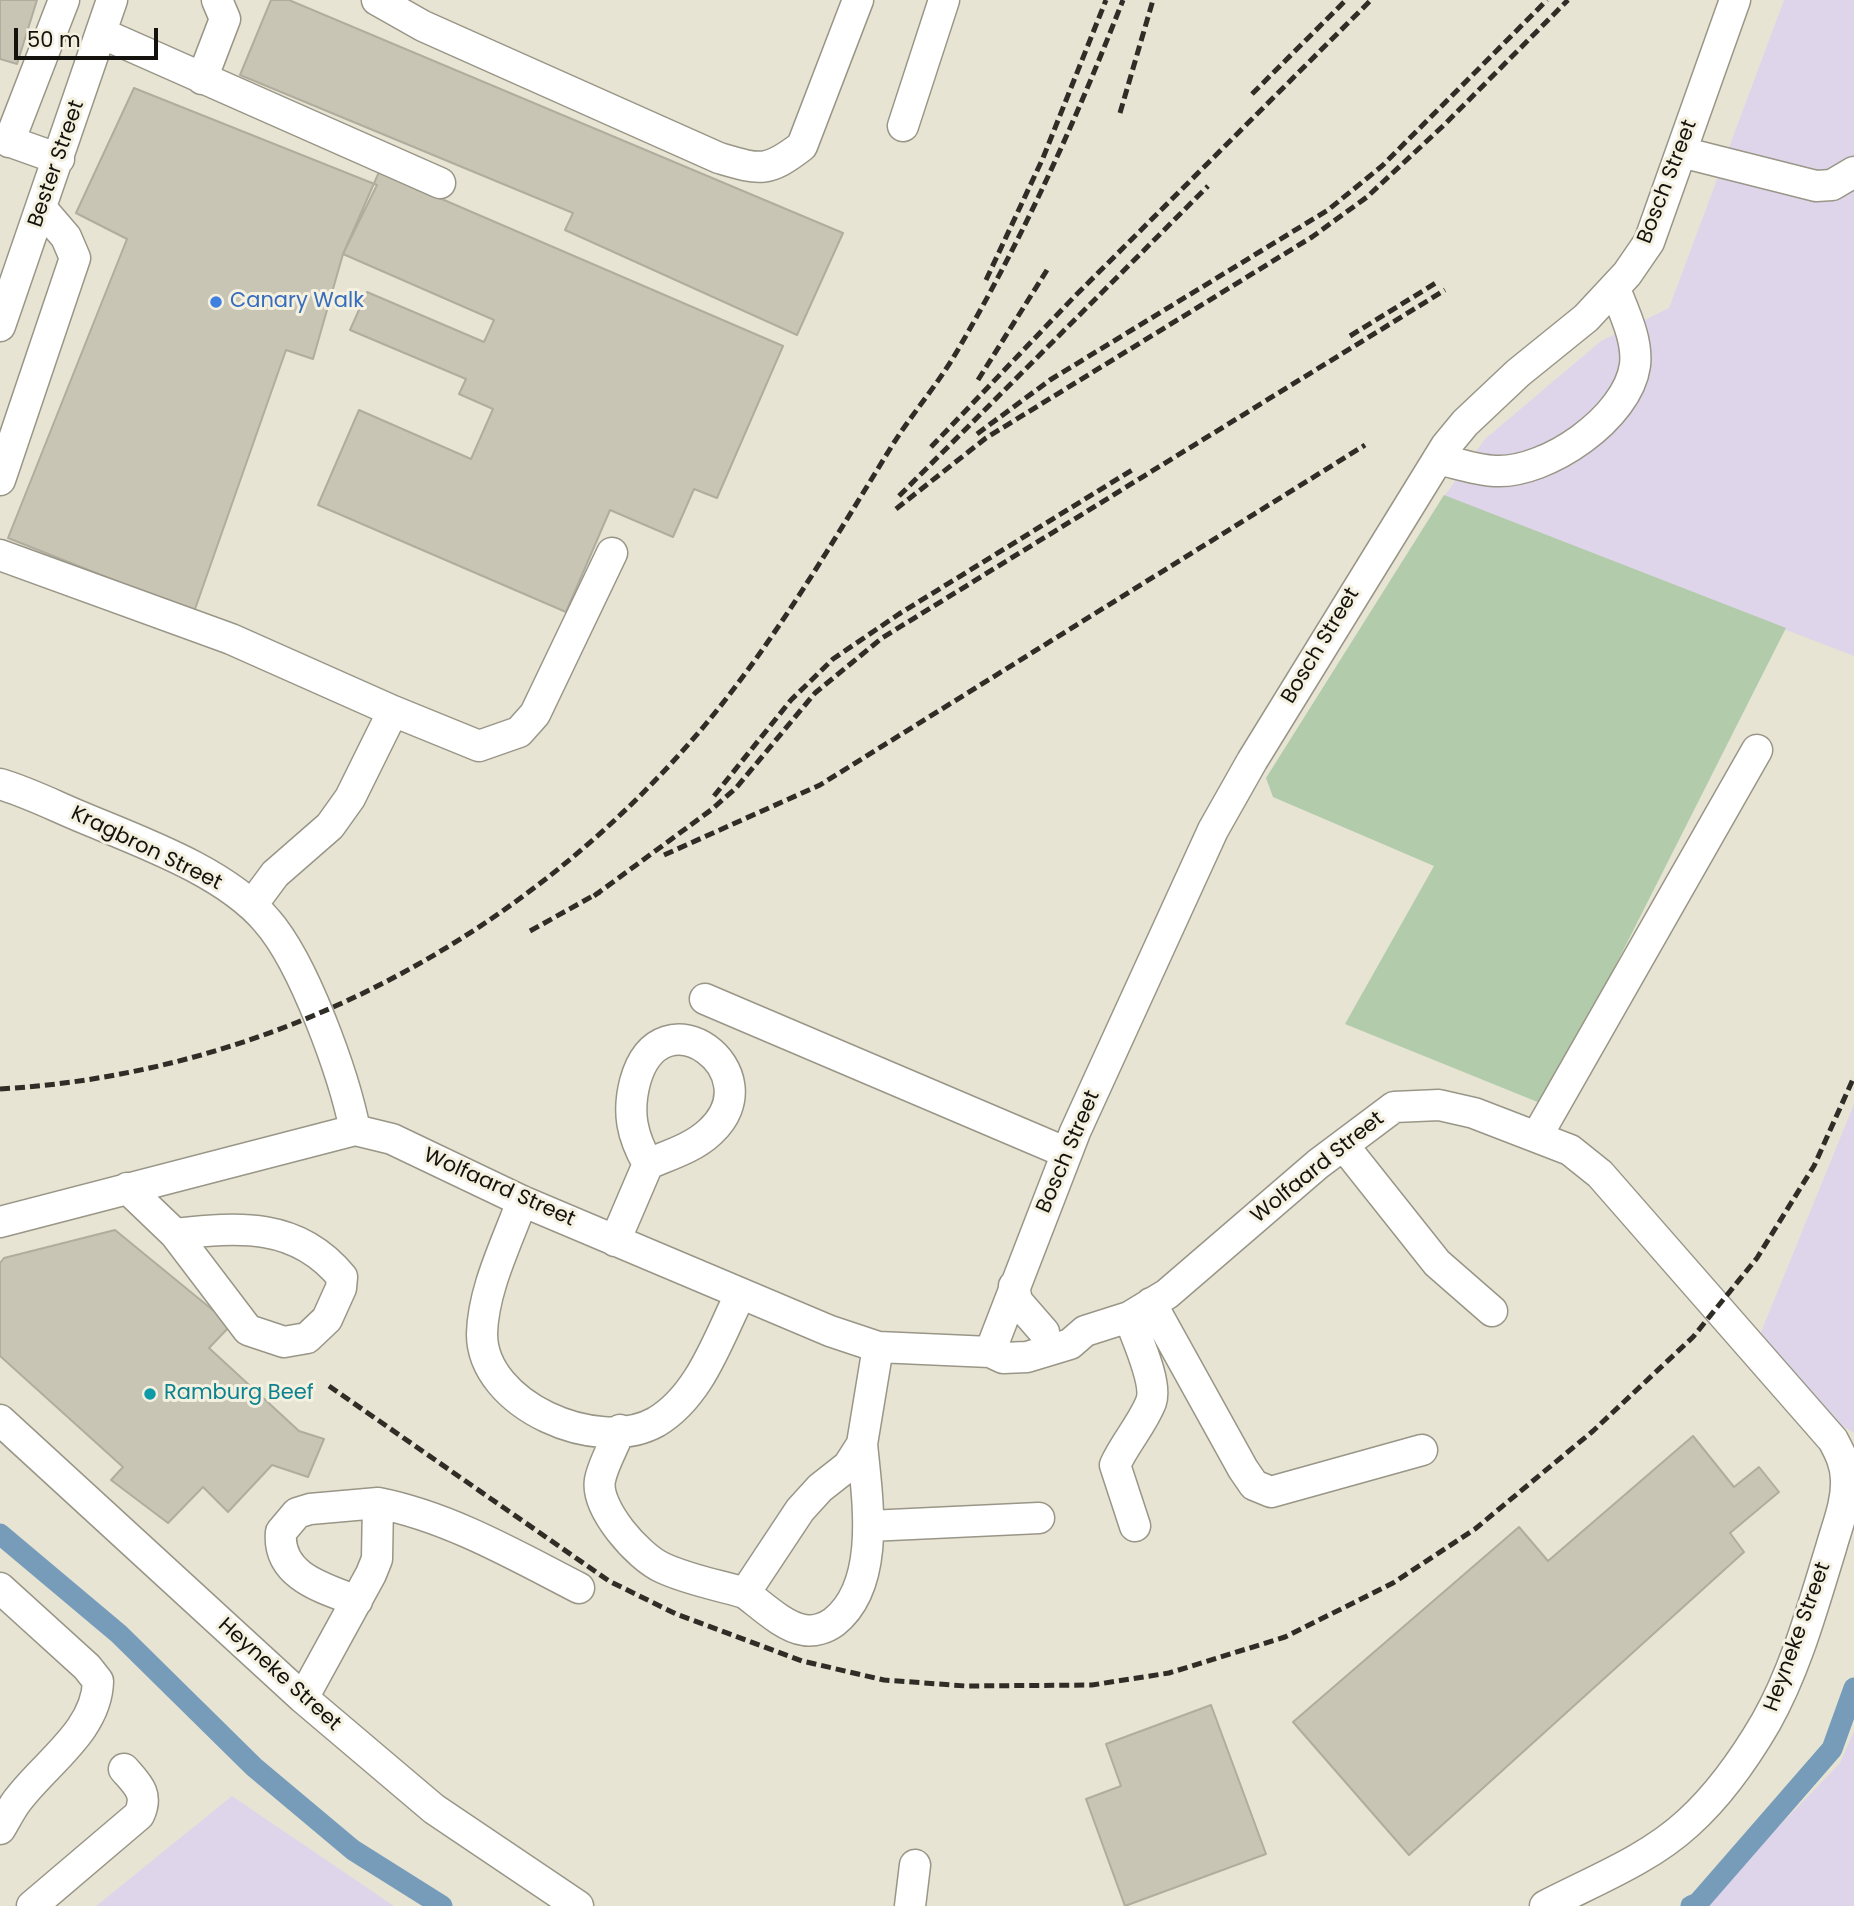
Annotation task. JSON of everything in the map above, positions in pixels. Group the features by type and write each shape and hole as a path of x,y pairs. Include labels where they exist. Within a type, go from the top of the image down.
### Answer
{"street":[{"path":"59,159 4,140 64,0"},
{"name":"Bester Street","path":"0,326 112,0"},
{"path":"202,79 225,19 217,0"},
{"path":"377,0 423,26 719,158 757,169 783,161 802,146 858,0"},
{"path":"903,126 944,0"},
{"name":"Bosch Street","path":"990,1352 1066,1153 1213,830 1373,561 1438,459 1465,423 1518,373 1586,318 1615,289 1649,242 1735,0"},
{"path":"101,33 440,183"},
{"path":"1681,152 1816,186 1832,186 1854,172"},
{"path":"0,480 75,258 66,237 42,209"},
{"path":"1438,459 1496,471 1532,466 1559,456 1606,417 1629,386 1635,364 1632,334 1615,289"},
{"path":"0,555 231,639 479,746 519,732 535,714 612,553"},
{"path":"252,905 275,874 330,827 350,798 393,711"},
{"path":"1537,1136 1757,750"},
{"name":"Kragbron Street","path":"0,783 115,831 203,873 252,905 268,921 289,953 341,1075 355,1130"},
{"path":"705,999 1066,1153"},
{"name":"Wolfaard Street","path":"2,1221 355,1130 392,1139 522,1201 740,1295 878,1347 990,1352 1003,1358 1027,1357 1070,1345 1085,1331 1140,1310 1394,1107 1439,1105 1474,1113 1570,1150 1600,1174 1716,1307"},
{"path":"1344,1146 1437,1263 1492,1311"},
{"path":"615,1241 648,1164"},
{"path":"127,1188 175,1234 247,1330 284,1342 307,1338 327,1319 341,1289 342,1277 329,1261 296,1239 240,1229 175,1234"},
{"path":"522,1201 486,1300 482,1336 491,1368 523,1404 560,1424 602,1433 654,1423 682,1401 699,1377 740,1295"},
{"path":"1014,1286 1017,1301 1044,1332"},
{"name":"Heyneke Street","path":"1545,1906 1642,1856 1687,1824 1722,1786 1766,1722 1801,1642 1842,1509 1848,1454 1716,1307"},
{"path":"1140,1310 1254,1485 1271,1492 1422,1450"},
{"path":"1135,1526 1115,1465 1125,1442 1151,1402 1153,1388 1140,1310"},
{"name":"Wolfaard Street","path":"990,1352 1010,1341 1044,1332 1068,1328 1085,1331"},
{"path":"620,1430 600,1480 600,1499 615,1523 636,1547 660,1567 745,1594 804,1630 827,1628 843,1615 858,1590 869,1526 862,1444 878,1347"},
{"name":"Heyneke Street","path":"0,1420 303,1698 434,1809 578,1906"},
{"path":"745,1594 800,1510 820,1488 848,1466 862,1444"},
{"path":"303,1698 377,1559 378,1503"},
{"path":"357,1601 308,1583 283,1556 281,1532 297,1513 310,1509 378,1503 410,1509 579,1588"},
{"path":"869,1526 1039,1518"},
{"path":"0,1588 99,1681 98,1700 74,1737 18,1800 0,1829"},
{"path":"32,1906 139,1815 145,1802 142,1789 124,1769"},
{"path":"910,1906 915,1865"}],"shaded area":[{"path":"1784,0 1854,0 1854,656 1443,498 1485,439 1601,341 1669,308"},
{"path":"1854,1104 1854,1433 1831,1419 1759,1337"},
{"path":"1854,1731 1854,1906 1702,1906 1840,1763"},
{"path":"232,1796 394,1906 96,1906"}],"green space":[{"path":"1444,495 1786,628 1545,1105 1345,1024 1434,866 1273,797 1266,778"}],"building":[{"path":"0,0 37,0 17,64 0,59"},
{"path":"271,0 289,0 843,233 797,335 565,230 573,213 240,75"},
{"name":"Canary Walk","path":"134,88 377,185 343,254 313,359 286,350 194,612 8,538 127,239 76,213"},
{"path":"379,172 783,346 717,498 694,489 673,537 610,510 566,612 318,505 359,410 471,459 493,409 459,394 466,379 350,330 367,292 484,342 494,320 343,254"},
{"name":"Ramburg Beef","path":"115,1230 231,1325 209,1348 299,1431 324,1439 308,1477 272,1465 228,1512 203,1487 168,1523 111,1480 123,1467 0,1356 0,1263 4,1258"},
{"path":"1693,1436 1734,1487 1759,1467 1779,1492 1730,1533 1744,1552 1409,1855 1293,1722 1519,1527 1548,1561"},
{"path":"1211,1705 1266,1854 1125,1906 1086,1799 1121,1786 1106,1744"}],"waterway":[{"path":"0,1534 119,1634 254,1767 353,1850 442,1906"},
{"path":"1691,1906 1698,1903 1832,1749 1854,1688"}],"railway":[{"path":"986,280 1043,158 1106,0"},
{"path":"0,1089 102,1077 201,1055 298,1022 390,980 477,928 559,868 635,800 705,725 755,660 802,591 898,437 956,353 1046,180 1123,0"},
{"path":"1120,113 1153,0"},
{"path":"1252,94 1346,0"},
{"path":"931,447 1074,297 1371,0"},
{"path":"977,434 1050,380 1328,210 1382,166 1547,0"},
{"path":"896,509 986,438 1312,237 1367,197 1444,125 1568,0"},
{"path":"899,496 1208,186"},
{"path":"978,380 1047,270"},
{"path":"1350,336 1439,281"},
{"path":"594,896 711,810 736,788 815,693 882,638 1445,290"},
{"path":"664,855 820,785 1365,445"},
{"path":"714,796 791,700 833,659 899,614 1132,470"},
{"path":"530,931 600,892"},
{"path":"329,1386 609,1581 676,1614 802,1661 884,1680 966,1686 1092,1685 1169,1673 1285,1637 1393,1583 1475,1529 1593,1431 1693,1337 1757,1258 1814,1166 1854,1077"}],"place":[{"name":"Canary Walk","path":"216,302"},
{"name":"Ramburg Beef","path":"150,1394"}]}
